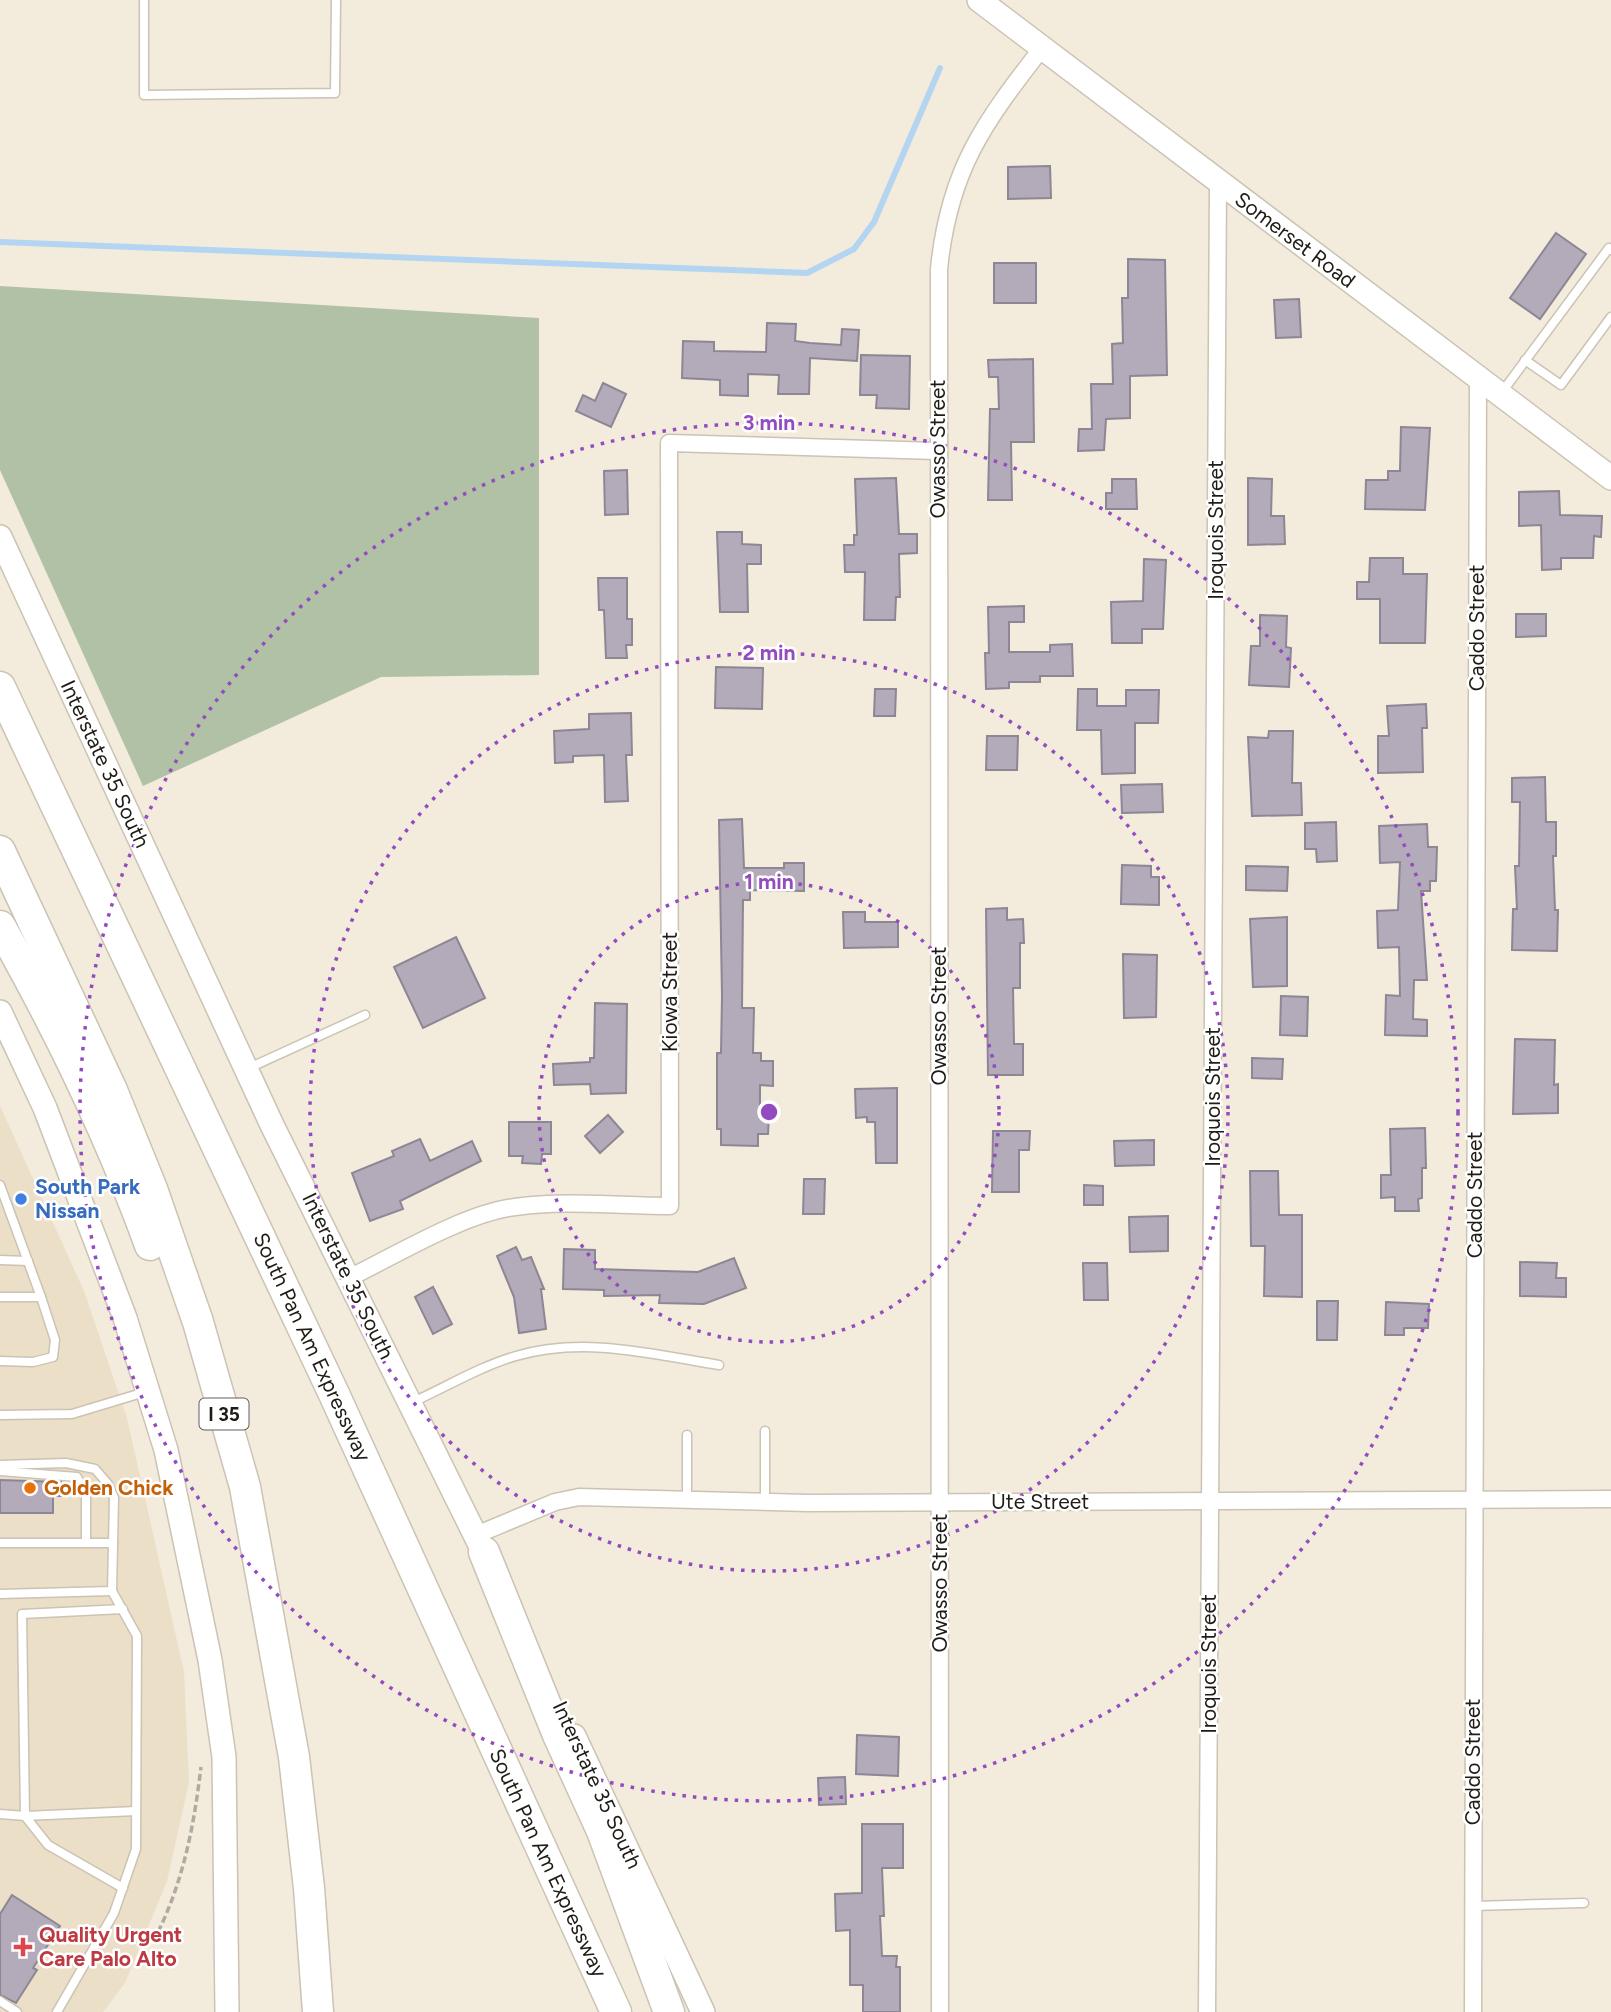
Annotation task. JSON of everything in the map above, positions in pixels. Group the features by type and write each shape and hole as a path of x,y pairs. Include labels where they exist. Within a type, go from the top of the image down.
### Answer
{"highway":[{"name":"South Pan Am Expressway","path":"0,687 334,1394 616,2012"},
{"name":"I 35","path":"0,851 111,1088 152,1189 198,1322 245,1487 294,1757 309,1888 318,2012"},
{"path":"0,926 33,984 102,1125 245,1487"},
{"path":"480,1544 558,1735 602,1831 669,2012"}],"main road":[{"name":"Somerset Road","path":"979,0 1611,478"},
{"name":"Interstate 35 South","path":"0,537 246,1069 570,1727 704,2012"},
{"path":"0,1012 6,1039 45,1108 125,1318 166,1450 210,1660 224,1758 227,2012"},
{"path":"210,2012 226,1931"}],"street":[{"name":"Owasso Street","path":"940,2012 937,451 939,269 948,209 969,153 984,126 1042,48"},
{"name":"Iroquois Street","path":"1207,2012 1218,182"},
{"name":"Caddo Street","path":"1472,2012 1478,379"},
{"name":"Kiowa Street","path":"349,1278 474,1219 499,1210 538,1206 670,1206 669,443 937,451"},
{"name":"Ute Street","path":"480,1544 555,1502 579,1497 940,1503 1611,1499"}],"lane":[{"path":"144,0 144,95 158,95 335,93 336,0"},
{"path":"1500,395 1609,248 1611,250"},
{"path":"1525,360 1560,385 1611,317"},
{"path":"246,1069 365,1015"},
{"path":"0,1185 55,1340 52,1357 33,1362 0,1361"},
{"path":"0,1260 28,1261"},
{"path":"0,1297 41,1297"},
{"path":"411,1403 514,1356 546,1349 594,1345 719,1365"},
{"path":"0,1415 72,1414 148,1391"},
{"path":"765,1431 765,1502"},
{"path":"687,1435 687,1500"},
{"path":"0,1465 66,1463 96,1469 108,1484 114,1498 112,1591 136,1636 136,1849 114,1913 57,2012"},
{"path":"0,1471 77,1477 86,1494 86,1543"},
{"path":"0,1543 113,1543"},
{"path":"0,1594 112,1591"},
{"path":"122,1888 48,1845 25,1816 22,1614 123,1609"},
{"path":"0,1814 25,1816 136,1811"},
{"path":"1473,1906 1584,1903"},
{"path":"0,2001 17,2012"}],"path":[{"path":"158,1932 174,1899 193,1829 202,1762"}],"shaded area":[{"path":"0,1106 84,1291 127,1418 184,1672 189,1782 167,1881 125,1983 103,2012 0,2012"}],"green space":[{"path":"0,286 539,318 539,675 381,677 143,786 0,470"}],"building":[{"path":"1050,166 1051,198 1008,199 1008,167"},
{"path":"1556,233 1586,254 1540,319 1510,298"},
{"path":"1128,259 1165,260 1167,375 1130,376 1130,418 1106,419 1104,450 1078,451 1079,429 1092,429 1091,384 1113,384 1112,344 1123,343 1122,298 1128,298"},
{"path":"994,263 1036,263 1036,303 994,303"},
{"path":"1299,299 1301,337 1276,338 1274,300"},
{"path":"767,323 796,324 795,341 810,343 841,345 842,329 859,330 857,361 810,358 809,394 778,394 779,375 748,374 748,396 720,395 720,380 682,378 683,341 714,342 714,351 766,352"},
{"path":"861,355 910,356 909,409 876,408 877,395 860,395"},
{"path":"1033,359 1034,442 1011,442 1012,500 988,500 990,409 999,409 998,377 989,377 988,360"},
{"path":"603,383 626,394 611,427 576,411 583,395 595,401"},
{"path":"1401,427 1430,428 1425,510 1365,509 1366,480 1388,480 1388,471 1400,471"},
{"path":"627,470 628,514 605,515 604,471"},
{"path":"896,478 899,534 917,534 917,553 899,554 900,597 896,597 895,620 864,620 865,572 845,572 844,545 854,545 854,535 857,535 855,479"},
{"path":"1248,478 1272,479 1271,516 1284,516 1285,544 1248,545"},
{"path":"1112,479 1136,479 1137,509 1106,509 1106,493 1112,493"},
{"path":"1559,491 1560,515 1602,516 1601,537 1594,536 1593,558 1561,558 1561,569 1542,570 1541,525 1519,526 1519,492"},
{"path":"717,532 742,532 742,544 761,545 761,564 747,564 748,612 720,612"},
{"path":"1370,558 1403,558 1403,574 1427,574 1425,643 1380,643 1380,599 1357,599 1357,582 1369,582"},
{"path":"1144,559 1166,560 1163,629 1142,629 1142,643 1112,643 1111,602 1143,601"},
{"path":"598,578 627,578 627,619 632,619 632,645 626,645 627,658 606,658 604,610 599,610"},
{"path":"1024,606 1024,622 1009,622 1009,652 1050,652 1050,645 1072,644 1073,676 1040,676 1040,682 1009,682 1009,688 986,689 985,653 989,653 988,607"},
{"path":"1516,614 1546,614 1546,636 1516,637"},
{"path":"1260,615 1287,616 1286,647 1291,648 1289,687 1249,685 1251,646 1260,646"},
{"path":"716,667 763,668 762,709 715,708"},
{"path":"875,689 896,689 895,716 874,716"},
{"path":"1078,689 1097,689 1097,706 1126,706 1126,690 1159,690 1158,723 1135,723 1135,773 1102,774 1101,730 1077,730"},
{"path":"1426,704 1427,728 1422,728 1423,772 1378,773 1378,736 1389,736 1387,706"},
{"path":"631,713 632,755 626,755 628,801 605,802 604,755 573,756 573,762 555,763 554,731 589,729 589,714"},
{"path":"1269,731 1293,731 1292,783 1301,783 1302,815 1252,816 1248,737 1268,738"},
{"path":"987,736 1018,736 1017,770 986,770"},
{"path":"1545,777 1546,822 1556,822 1556,856 1553,856 1555,910 1558,910 1557,951 1512,950 1513,909 1517,909 1515,866 1519,866 1520,802 1512,802 1512,778"},
{"path":"1162,784 1163,812 1122,813 1121,785"},
{"path":"742,819 744,868 784,868 784,863 804,863 804,891 750,890 750,900 743,900 742,1008 754,1008 753,1053 761,1053 761,1061 773,1061 773,1086 760,1085 760,1114 769,1115 768,1134 758,1134 758,1146 721,1145 721,1129 717,1129 717,1053 721,1053 722,996 719,820"},
{"path":"1336,822 1337,861 1317,862 1316,849 1305,849 1305,823"},
{"path":"1427,824 1428,847 1437,847 1436,881 1430,881 1430,891 1421,891 1427,980 1414,980 1413,1019 1427,1020 1427,1036 1385,1035 1386,995 1400,996 1399,947 1378,948 1377,911 1398,910 1400,862 1380,863 1379,826"},
{"path":"1122,865 1151,866 1151,877 1159,877 1159,905 1121,904"},
{"path":"1246,866 1288,867 1287,891 1246,890"},
{"path":"1007,908 1007,920 1023,919 1020,988 1013,988 1014,1044 1023,1044 1023,1075 988,1075 986,909"},
{"path":"843,912 865,912 865,922 898,922 898,947 844,948"},
{"path":"1287,917 1287,986 1253,987 1250,919"},
{"path":"456,937 485,998 423,1028 394,967"},
{"path":"1123,954 1157,955 1156,1017 1124,1018"},
{"path":"1281,996 1308,997 1307,1036 1280,1035"},
{"path":"595,1003 627,1004 626,1093 591,1094 590,1084 554,1085 553,1064 590,1062 590,1058 594,1058"},
{"path":"1515,1039 1555,1040 1554,1085 1558,1084 1558,1113 1513,1114"},
{"path":"1252,1058 1283,1059 1282,1079 1252,1078"},
{"path":"897,1088 897,1163 876,1163 875,1122 867,1122 867,1117 856,1118 855,1089"},
{"path":"608,1115 623,1132 600,1153 585,1136"},
{"path":"509,1122 551,1122 551,1154 542,1154 541,1164 522,1163 523,1156 509,1156"},
{"path":"1425,1128 1426,1168 1422,1168 1419,1211 1395,1211 1395,1197 1381,1198 1381,1175 1391,1175 1390,1129"},
{"path":"993,1131 1030,1131 1029,1150 1019,1150 1019,1192 992,1192"},
{"path":"420,1139 430,1161 472,1141 481,1161 400,1201 403,1209 370,1221 352,1173 394,1156 392,1151"},
{"path":"1154,1140 1154,1165 1115,1166 1114,1141"},
{"path":"1250,1171 1278,1171 1279,1215 1302,1215 1302,1297 1264,1296 1265,1246 1251,1246"},
{"path":"804,1179 825,1179 824,1214 803,1214"},
{"path":"1084,1185 1103,1186 1103,1205 1084,1205"},
{"path":"1168,1216 1168,1251 1130,1252 1129,1217"},
{"path":"516,1247 522,1260 531,1257 544,1289 541,1289 546,1329 519,1333 514,1297 497,1256"},
{"path":"564,1249 595,1250 595,1269 698,1272 734,1258 746,1288 704,1304 659,1303 660,1295 604,1296 604,1290 563,1289"},
{"path":"1520,1262 1557,1263 1556,1278 1566,1278 1566,1297 1520,1296"},
{"path":"1083,1263 1107,1263 1108,1300 1084,1300"},
{"path":"433,1287 452,1324 433,1334 415,1297"},
{"path":"1317,1301 1338,1301 1337,1340 1317,1340"},
{"path":"1386,1302 1429,1304 1428,1328 1404,1328 1404,1335 1385,1335"},
{"name":"Golden Chick","path":"0,1480 61,1482 61,1496 53,1496 53,1513 0,1513"},
{"path":"857,1735 899,1737 898,1776 856,1774"},
{"path":"845,1777 846,1804 819,1805 818,1778"},
{"path":"862,1824 903,1824 903,1868 882,1868 884,1916 880,1916 882,1956 897,1956 896,1967 900,1967 900,2012 863,2012 863,1985 850,1985 850,1930 836,1931 835,1894 862,1893"},
{"name":"Quality Urgent Care Palo Alto","path":"12,1895 60,1926 33,1968 37,1970 16,2003 0,1995 0,1914"}],"waterway":[{"path":"0,242 807,273 854,249 874,222 940,68"}],"place":[{"name":"South Park Nissan","path":"21,1199"},
{"name":"Golden Chick","path":"30,1488"},
{"name":"Quality Urgent Care Palo Alto","path":"23,1947"}]}
